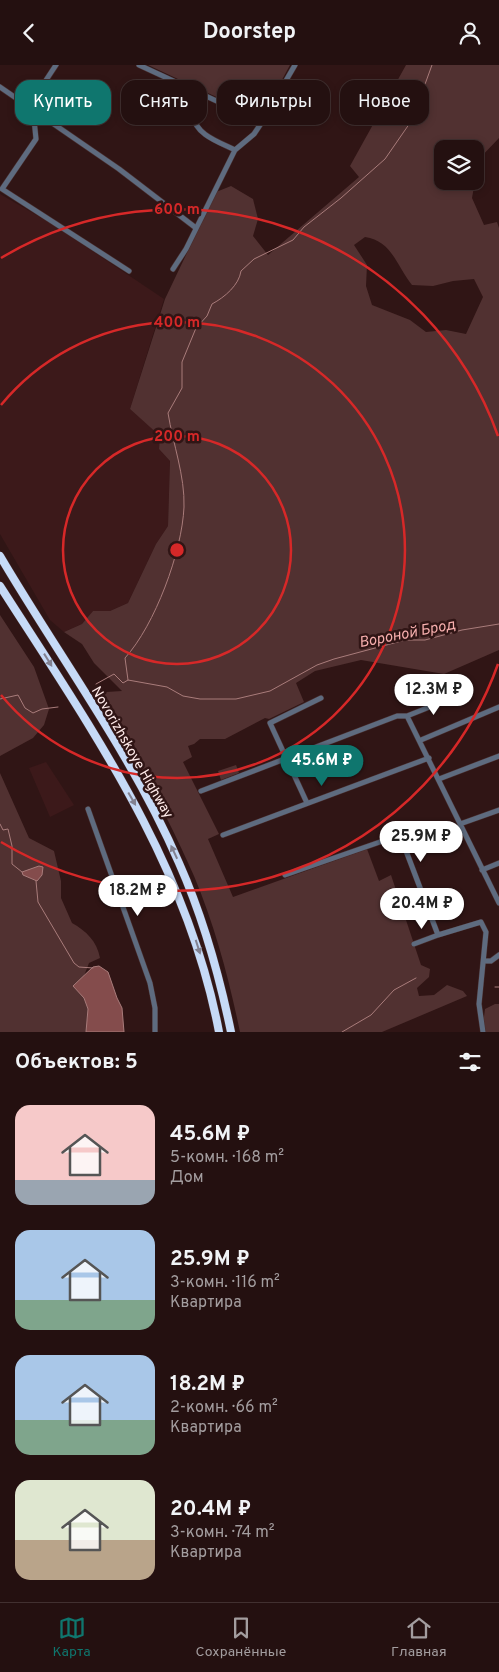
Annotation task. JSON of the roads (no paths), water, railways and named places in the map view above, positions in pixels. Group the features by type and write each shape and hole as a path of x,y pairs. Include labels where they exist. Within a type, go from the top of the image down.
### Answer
{"highway":[{"name":"Novorizhskoye Highway","path":"0,557 124,755 166,834 192,894 207,937 231,1032"},
{"name":"Novorizhskoye Highway","path":"0,586 100,742 157,845 194,933 205,968 219,1032"}],"street":[{"path":"48,80 56,65"},
{"path":"139,65 171,80"},
{"path":"286,80 295,65"},
{"path":"0,87 15,97"},
{"path":"34,125 36,139 2,189 129,271"},
{"path":"57,125 119,169 196,228"},
{"path":"195,125 235,150"},
{"path":"173,269 235,150 254,134 260,125"},
{"path":"307,803 270,723 321,697"},
{"path":"201,791 397,716 408,716 452,698"},
{"path":"421,740 499,707"},
{"path":"408,716 499,903"},
{"path":"439,779 499,756"},
{"path":"223,835 429,758"},
{"path":"88,809 150,983 155,1008 155,1032"},
{"path":"460,824 499,810"},
{"path":"284,875 400,835 438,935"},
{"path":"482,870 499,863"},
{"path":"414,944 481,921 486,932 479,1004 483,1032"},
{"path":"484,961 491,961 499,955"}],"waterway":[{"path":"128,680 125,658 147,627 156,608 172,566 182,525 184,507 183,484 168,413 182,388 182,362 196,328 207,316 212,304 231,290 241,271 254,259 293,240 304,227 341,198 385,159 412,120 432,65"},
{"name":"Вороной Брод","path":"96,684 114,674 123,683 128,680 167,687 183,696 200,699 236,699 270,691 317,665 334,659 405,640 425,640 462,630 499,624"},
{"name":"Вороной Брод","path":"0,699 18,695 25,708 33,713 42,709 58,707"},
{"path":"0,824 3,830 8,829 12,846 12,864 22,872"},
{"path":"36,881 38,902 74,963 79,967 93,968"},
{"path":"342,1032 371,1015 394,990 416,978"}]}
